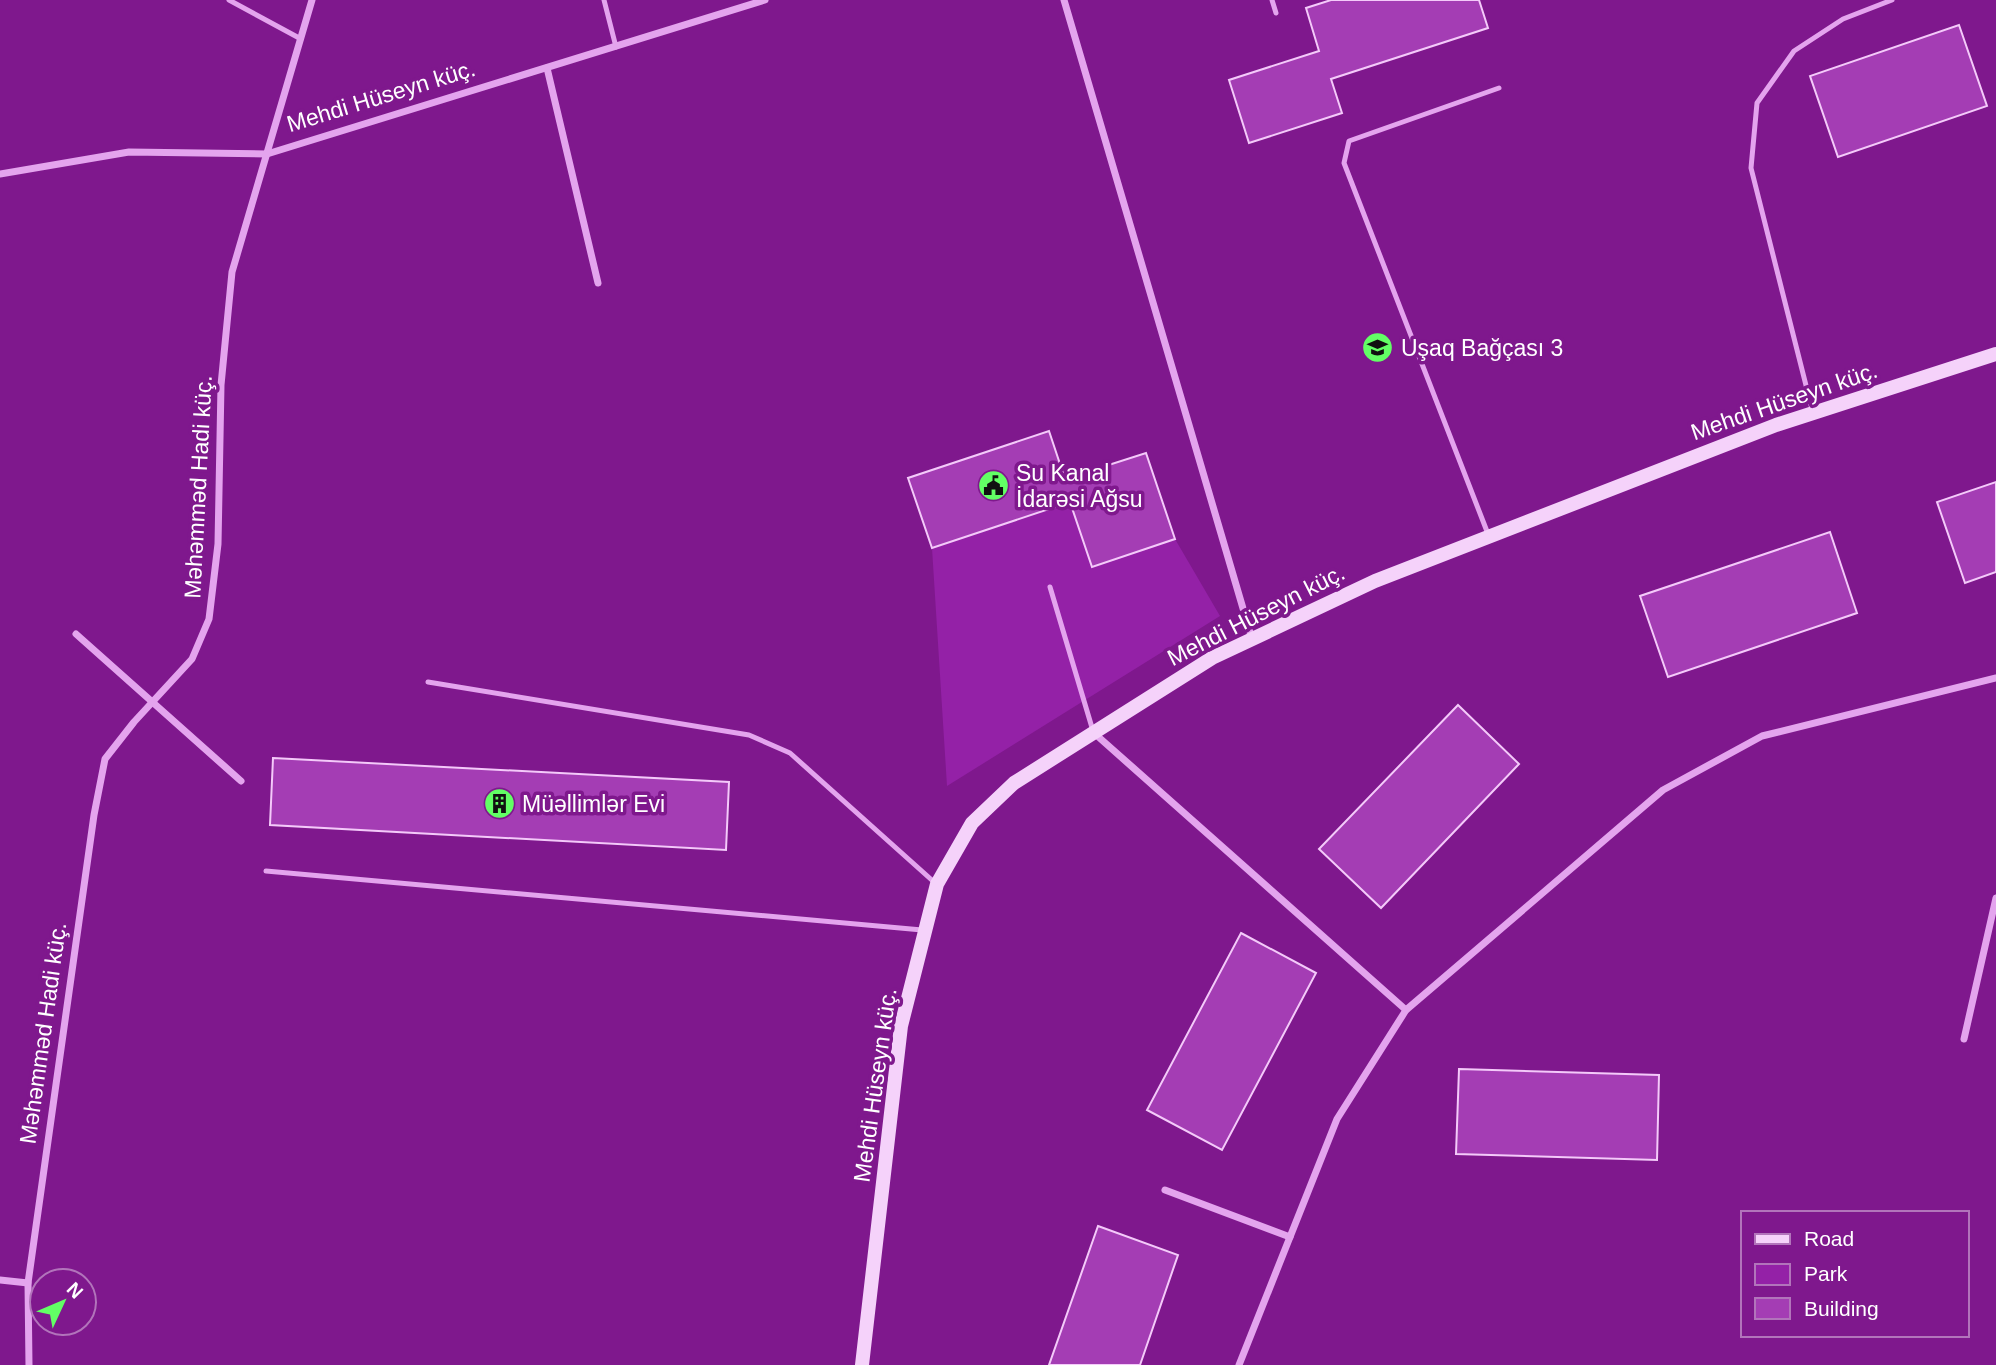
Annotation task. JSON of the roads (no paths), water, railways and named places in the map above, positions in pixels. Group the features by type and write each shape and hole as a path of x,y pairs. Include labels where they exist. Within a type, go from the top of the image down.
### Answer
{"street":[{"name":"Məhəmməd Hadi küç.","path":"30,1267 93,815 105,759 192,659 209,619 218,544 221,384 232,272 312,0"},
{"name":"Mehdi Hüseyn küç.","path":"0,174 129,152 267,154 765,0"},
{"path":"1064,0 1252,640"},
{"path":"547,68 598,284"},
{"name":"Mehdi Hüseyn küç.","path":"862,1365 901,1026 937,884 972,823 1014,783 1212,658 1375,581 1776,425 1996,354"},
{"path":"76,634 241,781"},
{"path":"1239,1365 1337,1119 1406,1010 1663,790 1762,736 1996,678"},
{"path":"1094,733 1406,1010"},
{"path":"1965,1040 1996,898"},
{"path":"1166,1190 1290,1237"},
{"path":"0,1280 28,1283"},
{"name":"Məhəmməd Hadi küç.","path":"29,1337 29,1365"}],"lane":[{"path":"229,0 301,38"},
{"path":"604,0 616,47"},
{"path":"1272,0 1276,13"},
{"path":"1813,413 1751,168 1757,103 1794,51 1843,19 1892,0"},
{"path":"1489,537 1344,163 1349,142 1499,88"},
{"path":"1050,587 1094,733"},
{"path":"428,682 749,735 790,753 937,884"},
{"path":"266,871 925,931"}],"place":[{"name":"Uşaq Bağçası 3","path":"1378,348"},
{"name":"Su Kanal İdarəsi Ağsu","path":"993,486"},
{"name":"Müəllimlər Evi","path":"499,804"}]}
